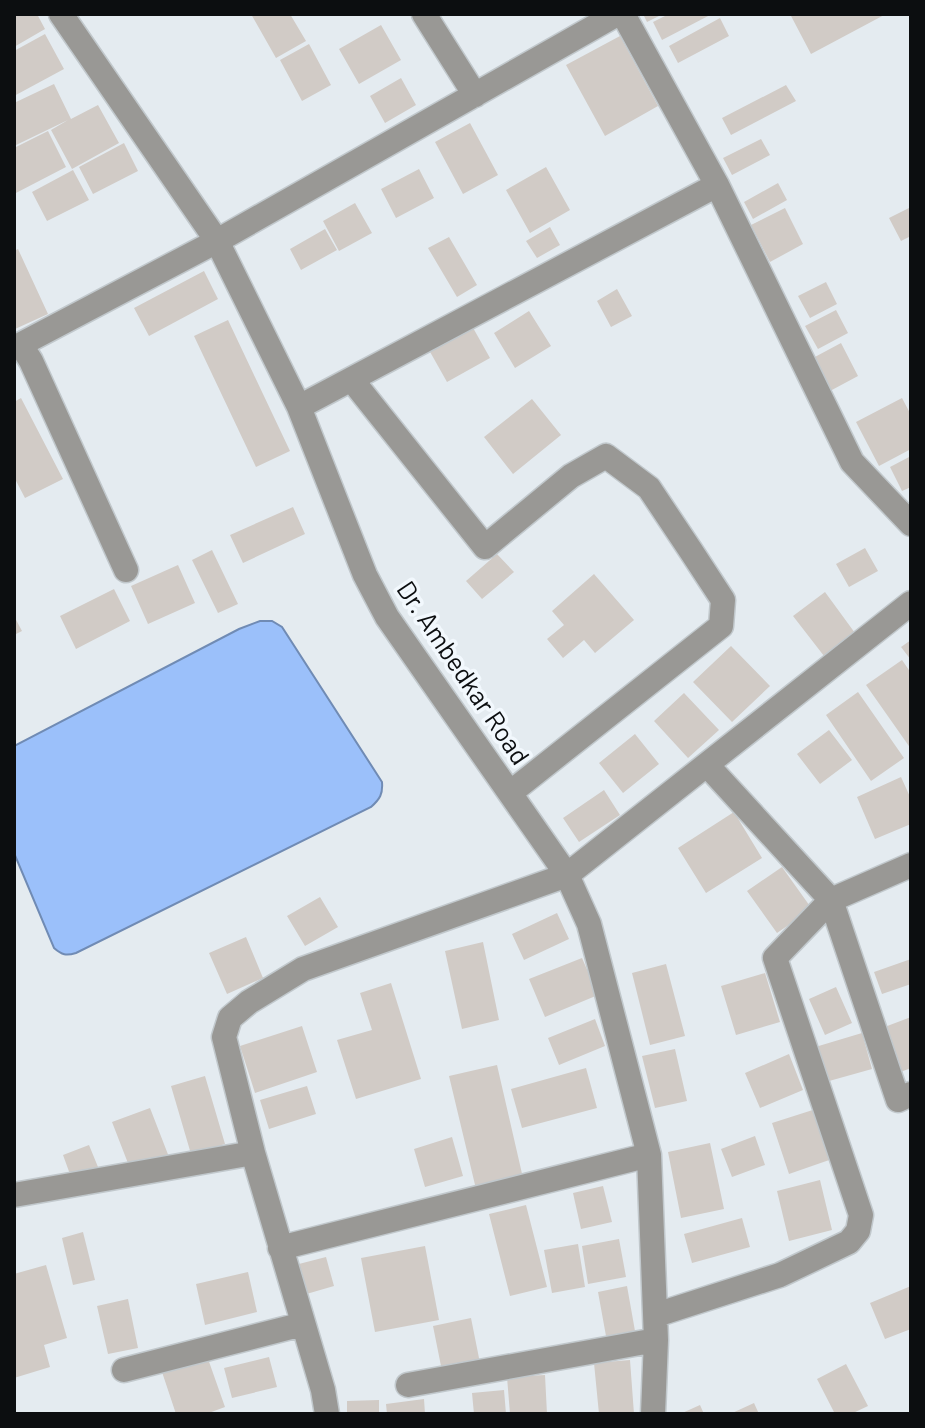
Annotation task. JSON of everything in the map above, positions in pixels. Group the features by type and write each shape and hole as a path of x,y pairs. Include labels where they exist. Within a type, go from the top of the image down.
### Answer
{"street":[{"name":"Dr. Ambedkar Road","path":"61,14 217,241 299,407 365,575 387,617 567,875 589,924 649,1155 656,1315 653,1414"},
{"path":"424,14 475,95"},
{"path":"126,570 31,361 18,347 217,241 620,14 717,185 852,462 911,524"},
{"path":"299,407 717,185"},
{"path":"352,380 485,547 571,476 606,456 649,488 723,600 721,626 510,793"},
{"path":"327,1414 323,1390 253,1153 224,1037 230,1018 249,1002 303,969 567,875 911,603"},
{"path":"707,765 831,900 898,1100 911,1094"},
{"path":"656,1315 780,1275 849,1242 858,1231 861,1215 775,958 831,900 911,865"},
{"path":"14,1195 253,1153"},
{"path":"280,1248 649,1155"},
{"path":"124,1370 303,1324"},
{"path":"408,1385 656,1340"}],"water":[{"path":"260,621 272,621 282,627 382,782 379,799 371,807 76,953 67,955 59,952 54,948 14,853 14,746"}],"building":[{"path":"14,14 37,14 45,29 14,47"},
{"path":"251,14 290,14 306,41 276,58"},
{"path":"643,14 663,14 647,22"},
{"path":"669,14 712,14 662,40 653,22"},
{"path":"790,14 886,14 811,54"},
{"path":"720,18 729,36 678,63 669,46"},
{"path":"381,25 401,60 359,84 339,49"},
{"path":"45,34 64,69 14,96 14,51"},
{"path":"620,36 658,106 605,136 566,65"},
{"path":"309,44 331,85 302,101 280,60"},
{"path":"401,78 416,105 385,123 370,96"},
{"path":"54,84 71,119 98,105 119,143 72,169 51,130 68,120 14,146 14,103"},
{"path":"786,85 796,101 731,135 722,118"},
{"path":"470,123 498,175 463,194 435,142"},
{"path":"48,131 66,167 14,194 14,148"},
{"path":"761,139 770,155 732,175 723,158"},
{"path":"124,143 138,171 93,194 79,167"},
{"path":"546,167 570,210 530,233 506,190"},
{"path":"419,169 434,198 396,218 381,189"},
{"path":"73,170 89,200 47,221 32,192"},
{"path":"778,183 787,200 753,219 744,202"},
{"path":"355,203 372,233 339,251 323,221"},
{"path":"911,207 911,236 901,241 889,218"},
{"path":"785,208 803,244 770,262 751,225"},
{"path":"550,227 560,245 537,258 526,241"},
{"path":"325,229 337,250 301,270 290,249"},
{"path":"449,237 477,285 457,297 428,248"},
{"path":"18,249 48,314 15,329 14,251"},
{"path":"204,271 218,299 149,336 134,308"},
{"path":"826,282 837,304 810,318 798,296"},
{"path":"617,289 632,316 611,327 597,301"},
{"path":"836,310 848,333 818,349 805,326"},
{"path":"529,311 551,346 515,368 494,333"},
{"path":"228,320 290,451 256,467 194,336"},
{"path":"472,326 490,358 447,382 429,350"},
{"path":"841,343 858,376 830,391 813,358"},
{"path":"21,398 63,479 25,498 14,477 14,402"},
{"path":"902,398 911,415 911,449 879,466 856,422"},
{"path":"532,399 561,435 513,474 484,437"},
{"path":"911,456 911,487 902,491 890,467"},
{"path":"293,507 305,534 243,563 230,535"},
{"path":"865,548 878,571 849,587 836,564"},
{"path":"212,550 238,604 218,613 192,560"},
{"path":"497,554 514,572 482,599 466,581"},
{"path":"178,565 195,603 148,624 131,586"},
{"path":"594,574 634,620 595,653 584,640 563,658 547,639 564,625 552,611"},
{"path":"114,589 130,621 76,649 60,616"},
{"path":"825,592 855,633 824,656 793,616"},
{"path":"14,616 22,631 14,635"},
{"path":"911,640 911,660 901,647"},
{"path":"731,646 770,686 732,722 693,682"},
{"path":"902,660 911,673 911,749 866,685"},
{"path":"858,692 904,758 871,781 826,715"},
{"path":"684,693 719,730 688,758 654,721"},
{"path":"829,730 852,760 820,784 797,754"},
{"path":"635,734 659,764 623,793 599,763"},
{"path":"901,777 911,799 911,824 875,839 857,797"},
{"path":"604,790 620,815 579,842 563,818"},
{"path":"734,812 762,858 706,893 678,848"},
{"path":"782,867 812,909 777,933 747,891"},
{"path":"320,897 338,927 305,946 287,916"},
{"path":"557,913 569,939 524,960 512,934"},
{"path":"246,937 263,978 227,994 209,953"},
{"path":"483,942 499,1020 462,1029 445,951"},
{"path":"582,958 598,995 545,1017 529,979"},
{"path":"911,959 911,984 882,994 874,972"},
{"path":"666,964 685,1036 650,1045 632,973"},
{"path":"765,973 780,1022 736,1035 721,986"},
{"path":"391,983 421,1079 356,1099 337,1040 372,1030 360,993"},
{"path":"836,987 852,1023 825,1035 809,999"},
{"path":"911,1017 911,1068 898,1073 882,1028"},
{"path":"595,1019 605,1046 559,1065 548,1038"},
{"path":"302,1026 317,1072 255,1093 240,1046"},
{"path":"862,1033 872,1069 822,1083 812,1048"},
{"path":"675,1049 687,1101 655,1108 642,1056"},
{"path":"789,1054 803,1090 760,1108 745,1073"},
{"path":"497,1065 523,1178 476,1189 449,1076"},
{"path":"586,1068 597,1108 522,1128 511,1089"},
{"path":"205,1076 225,1144 191,1154 171,1086"},
{"path":"307,1086 316,1114 269,1129 260,1100"},
{"path":"150,1108 169,1157 131,1171 112,1122"},
{"path":"819,1108 835,1158 789,1174 772,1123"},
{"path":"755,1136 765,1165 732,1177 721,1149"},
{"path":"452,1137 463,1176 425,1187 414,1149"},
{"path":"710,1143 724,1209 681,1218 668,1152"},
{"path":"89,1145 98,1167 71,1177 63,1155"},
{"path":"820,1180 832,1230 789,1241 777,1191"},
{"path":"603,1186 612,1222 581,1229 573,1193"},
{"path":"526,1205 547,1287 510,1296 489,1214"},
{"path":"742,1218 750,1247 692,1263 684,1234"},
{"path":"83,1232 95,1280 73,1285 62,1238"},
{"path":"619,1239 626,1277 588,1284 582,1246"},
{"path":"578,1244 585,1287 552,1293 544,1250"},
{"path":"425,1246 439,1320 375,1332 361,1258"},
{"path":"326,1257 334,1286 303,1295 295,1265"},
{"path":"46,1265 67,1338 44,1345 50,1367 14,1378 14,1274"},
{"path":"248,1272 257,1312 205,1325 196,1284"},
{"path":"627,1286 635,1331 606,1336 598,1292"},
{"path":"911,1286 911,1329 885,1339 870,1303"},
{"path":"128,1299 138,1348 108,1354 97,1306"},
{"path":"471,1318 480,1363 442,1371 433,1326"},
{"path":"207,1356 225,1407 206,1414 176,1414 162,1372"},
{"path":"269,1357 277,1387 232,1398 224,1368"},
{"path":"630,1360 634,1414 599,1414 594,1363"},
{"path":"846,1364 868,1406 851,1414 835,1414 817,1379"},
{"path":"545,1375 547,1414 510,1414 507,1377"},
{"path":"504,1390 506,1414 474,1414 472,1393"},
{"path":"424,1399 425,1414 387,1414 386,1404"},
{"path":"379,1400 379,1414 347,1414 347,1401"},
{"path":"754,1403 759,1414 730,1414"},
{"path":"700,1405 704,1414 680,1414"}]}
